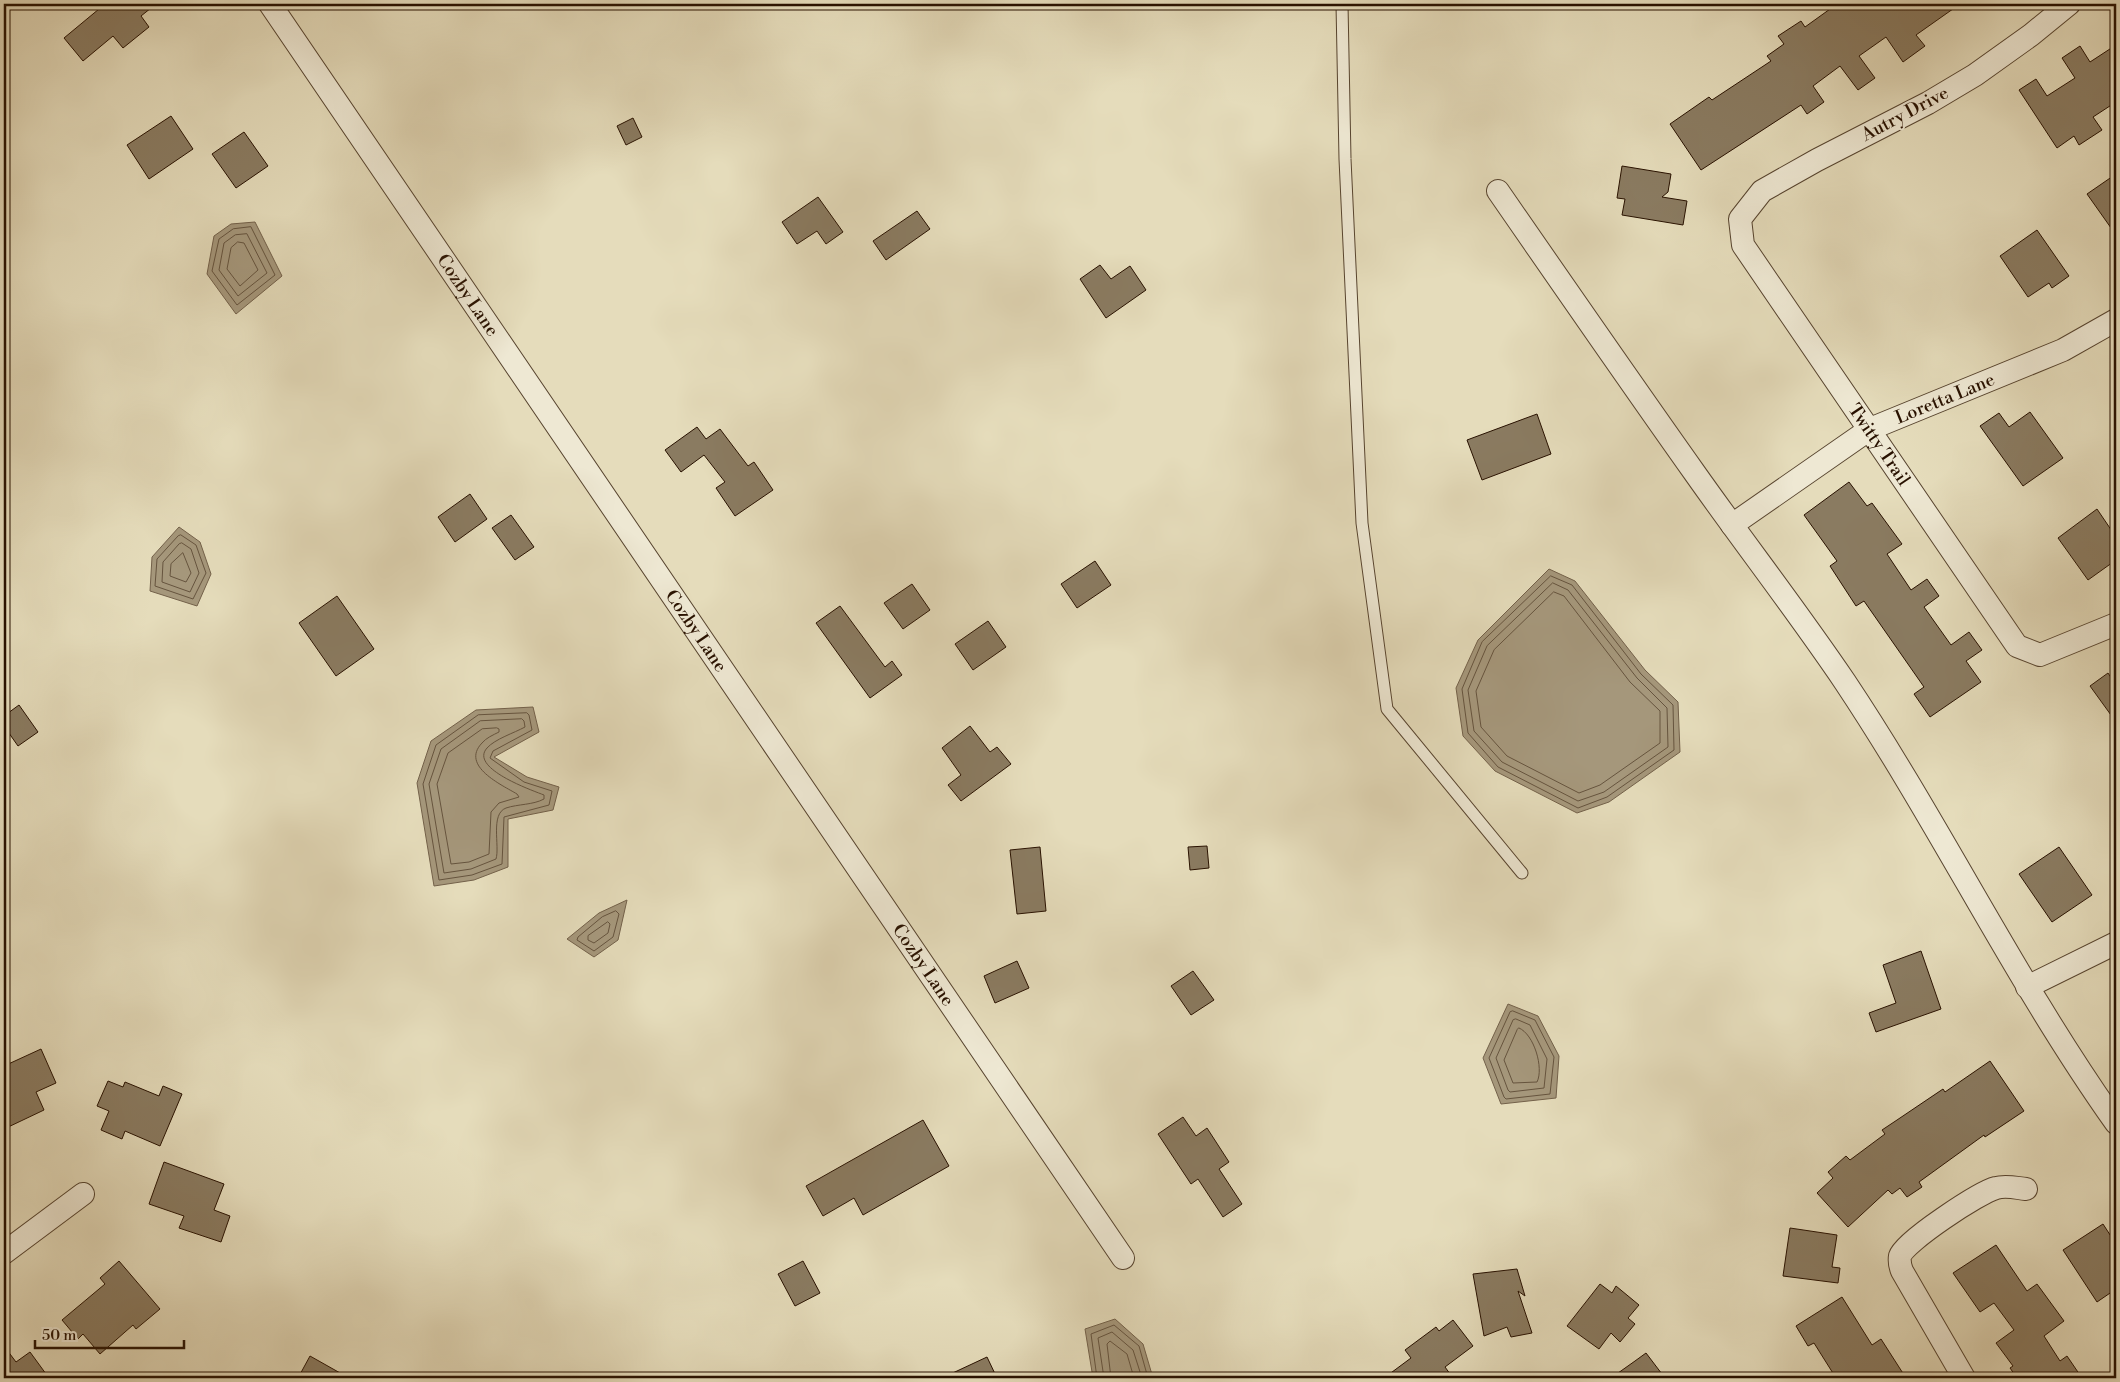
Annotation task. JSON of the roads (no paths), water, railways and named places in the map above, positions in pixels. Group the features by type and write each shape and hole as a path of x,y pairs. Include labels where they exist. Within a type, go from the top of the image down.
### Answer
{"street":[{"name":"Cozby Lane","path":"270,4 1123,1258"},
{"name":"Autry Drive","path":"1740,219 1762,191 1968,80 2031,35 2069,4"},
{"path":"1498,191 1732,525 1845,682 1946,848 2027,987 2078,1069 2116,1123"},
{"name":"Twitty Trail","path":"1740,219 1743,245 2017,646 2040,655 2116,624"},
{"name":"Loretta Lane","path":"1732,525 1870,429 2063,350 2116,320"},
{"path":"2027,987 2116,943"},
{"path":"1964,1378 1902,1271 1899,1264 1900,1255 1913,1240 1984,1193 2010,1186 2026,1189"},
{"path":"4,1253 83,1194"}],"lane":[{"path":"1342,4 1346,179 1362,524 1387,710 1522,873"}],"water":[{"path":"255,222 282,276 236,314 207,274 214,236 231,224"},
{"path":"179,527 200,542 211,574 197,606 150,591 152,557"},
{"path":"1549,569 1575,581 1645,670 1678,702 1680,752 1609,802 1577,813 1495,771 1463,736 1456,688 1478,640"},
{"path":"533,707 539,732 494,757 527,777 559,787 553,810 508,819 508,867 474,880 434,886 417,783 431,741 476,710"},
{"path":"627,900 618,940 594,957 567,939 599,913"},
{"path":"1508,1004 1538,1016 1559,1056 1556,1098 1501,1104 1483,1058"},
{"path":"1115,1319 1143,1344 1153,1378 1093,1378 1085,1329"}]}
